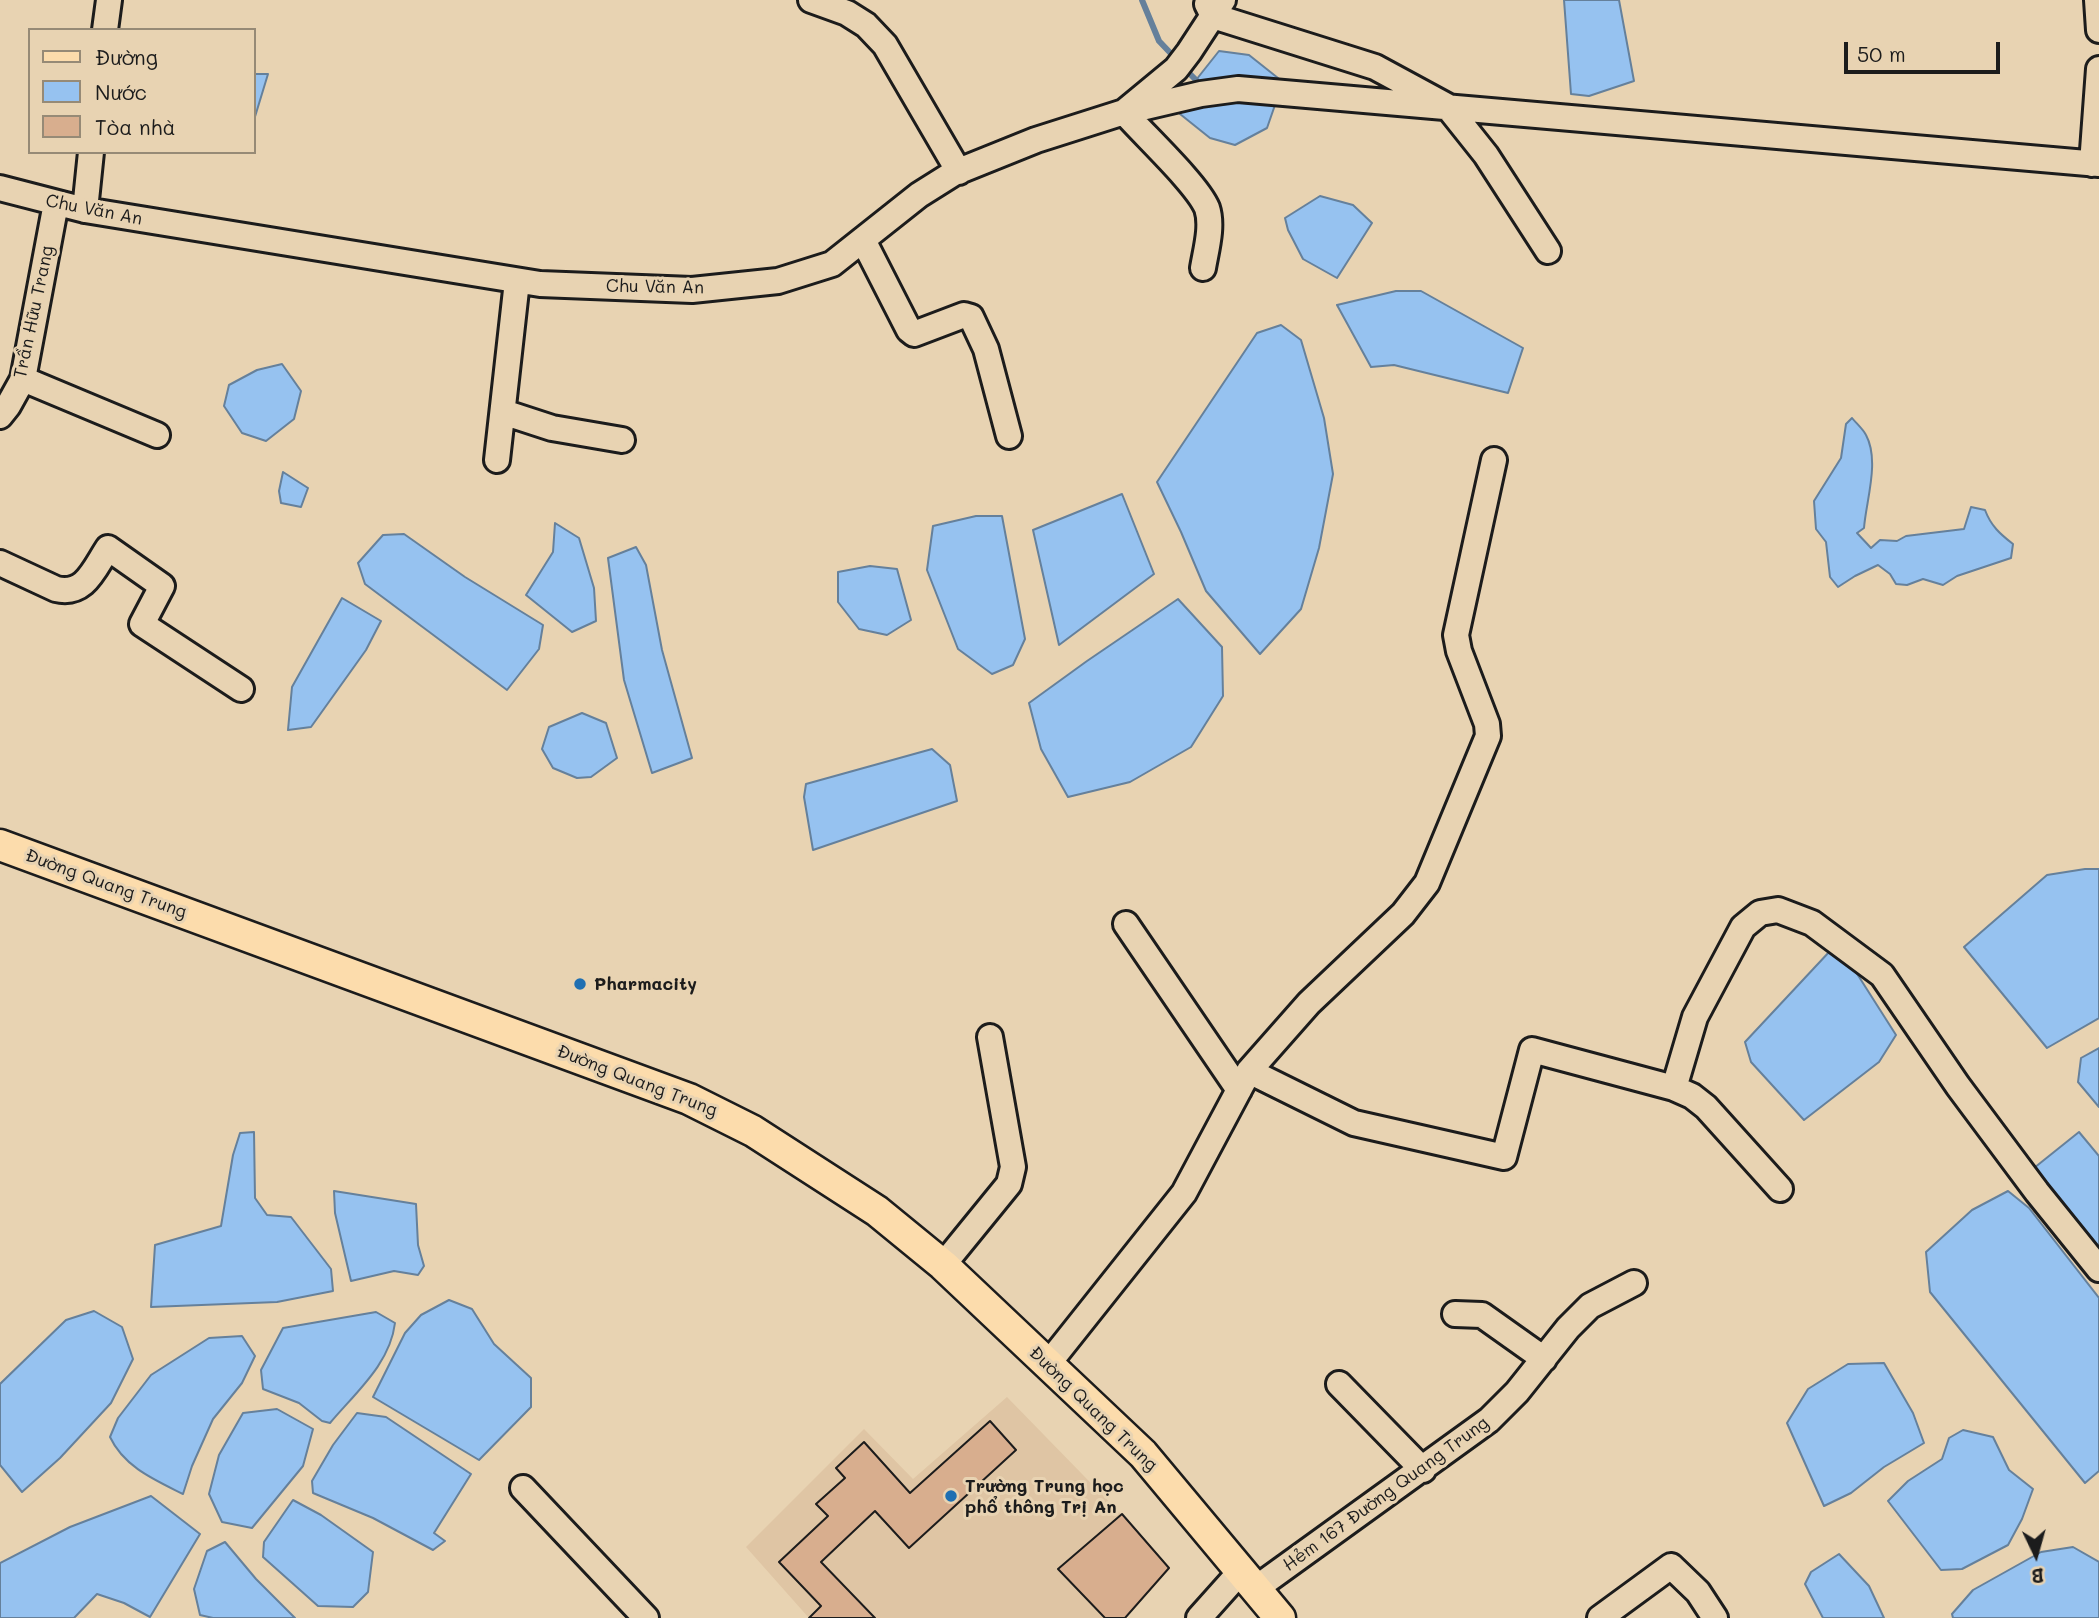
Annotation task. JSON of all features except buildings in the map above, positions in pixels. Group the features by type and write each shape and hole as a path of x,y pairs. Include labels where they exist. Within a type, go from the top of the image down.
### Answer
{"main road":[{"name":"Đường Quang Trung","path":"0,845 689,1099 754,1131 877,1211 943,1265 1143,1454 1280,1618"}],"street":[{"path":"105,28 109,0"},
{"path":"811,0 847,13 866,25 885,45 959,172"},
{"path":"2097,0 2099,30"},
{"path":"1214,5 1375,67 1447,106 1493,165 1548,251"},
{"name":"Chu Văn An","path":"0,188 85,210 540,284 692,290 778,281 832,264 919,195 959,172 1036,140 1124,112 1183,60 1214,5"},
{"path":"1203,268 1209,230 1207,209 1193,188 1124,112 1201,94 1238,89 2096,164 2099,69"},
{"path":"85,210 91,154"},
{"name":"Trần Hữu Trang","path":"0,416 23,379 56,203"},
{"path":"863,240 909,330 914,334 964,315 971,317 986,349 1010,436"},
{"path":"497,460 517,281"},
{"path":"23,379 157,435"},
{"path":"503,412 552,428 622,440"},
{"path":"1048,1364 1184,1193 1244,1081 1310,1003 1403,914 1427,883 1486,745 1487,724 1459,652 1456,635 1494,460"},
{"path":"0,563 65,592 84,585 108,548 162,586 142,624 241,690"},
{"path":"1674,1088 1695,1017 1743,927 1760,914 1778,910 1812,923 1882,975 1958,1086 2037,1192 2099,1269"},
{"path":"1126,924 1244,1081 1354,1123 1504,1157 1532,1050 1674,1088 1692,1096 1706,1107 1780,1189"},
{"path":"943,1265 1009,1184 1012,1175 1013,1167 990,1037"},
{"name":"Hẻm 167 Đường Quang Trung","path":"1199,1618 1248,1580 1423,1470 1489,1420 1544,1359 1567,1328 1590,1306 1634,1283"},
{"path":"1455,1314 1482,1315 1544,1359"},
{"path":"1339,1384 1423,1470"},
{"path":"523,1488 646,1618"},
{"path":"1600,1618 1671,1566 1698,1592 1716,1618"}],"shaded area":[{"name":"Trường Trung học phổ thông Trị An","path":"1007,1397 1121,1514 1169,1568 1125,1618 809,1618 746,1547 864,1429 913,1479"}],"water":[{"path":"1564,0 1619,0 1634,81 1589,96 1571,94"},
{"path":"1219,51 1249,55 1283,82 1267,128 1235,145 1210,138 1180,114 1196,80"},
{"path":"256,74 268,74 256,113"},
{"path":"1320,196 1353,205 1372,223 1337,278 1303,259 1285,218"},
{"path":"1396,291 1421,291 1523,348 1508,393 1394,365 1371,367 1337,305"},
{"path":"1281,325 1301,340 1324,418 1333,474 1319,548 1301,609 1260,654 1206,591 1157,482 1257,333"},
{"path":"282,364 301,391 294,419 266,441 242,433 224,406 229,385 257,370"},
{"path":"1852,418 1866,435 1872,457 1864,528 1857,533 1871,548 1880,540 1897,541 1906,536 1964,529 1971,507 1985,510 1996,529 2013,544 2011,558 1957,576 1943,585 1923,579 1907,585 1896,584 1890,574 1878,565 1838,587 1830,577 1826,542 1816,529 1814,501 1841,458 1846,424"},
{"path":"283,472 308,488 301,507 281,503 279,491"},
{"path":"1122,494 1154,574 1059,645 1033,530"},
{"path":"976,516 1002,516 1025,639 1013,665 992,674 958,649 927,570 933,526"},
{"path":"555,523 579,538 594,588 596,621 572,632 526,595 553,552"},
{"path":"404,534 465,577 543,625 539,649 507,690 365,584 358,563 383,535"},
{"path":"636,547 646,565 662,650 692,758 652,773 624,680 608,558"},
{"path":"870,566 897,569 911,620 887,635 859,629 838,602 838,572"},
{"path":"342,598 381,621 366,650 311,727 288,730 292,687"},
{"path":"1178,599 1222,647 1223,696 1191,747 1130,782 1068,797 1041,749 1029,703"},
{"path":"582,713 606,723 617,758 591,777 577,778 553,768 542,749 549,727"},
{"path":"932,749 950,765 957,801 813,850 804,797 806,784"},
{"path":"2099,869 2099,1018 2047,1048 1964,947 2047,875"},
{"path":"1830,951 1854,969 1896,1035 1879,1062 1804,1120 1751,1062 1745,1042"},
{"path":"2099,1048 2099,1107 2078,1082 2081,1058"},
{"path":"254,1132 255,1198 267,1215 291,1217 331,1269 333,1291 277,1302 151,1307 155,1245 221,1226 233,1155 240,1133"},
{"path":"2079,1132 2099,1156 2099,1250 2034,1168"},
{"path":"334,1191 416,1204 418,1245 424,1266 418,1275 394,1271 351,1281 335,1213"},
{"path":"2008,1191 2029,1208 2099,1298 2099,1471 2085,1483 1930,1292 1926,1252 1972,1210"},
{"path":"449,1300 472,1309 494,1344 531,1378 531,1407 479,1460 373,1397 405,1333 421,1315"},
{"path":"94,1311 122,1327 133,1359 111,1403 60,1458 22,1492 0,1465 0,1384 66,1320"},
{"path":"376,1312 395,1323 392,1338 370,1377 330,1423 322,1421 299,1403 263,1389 261,1370 283,1328"},
{"path":"242,1336 255,1356 242,1383 213,1419 183,1494 151,1478 123,1457 110,1437 118,1418 151,1375 209,1338"},
{"path":"1884,1363 1913,1413 1924,1443 1884,1467 1851,1493 1824,1506 1787,1423 1808,1389 1848,1364"},
{"path":"277,1409 313,1429 303,1466 252,1528 222,1522 209,1494 219,1455 243,1413"},
{"path":"357,1413 386,1417 471,1474 434,1533 445,1541 433,1550 373,1518 313,1493 312,1481 333,1445"},
{"path":"1963,1430 1993,1437 2009,1470 2033,1489 2022,1519 2008,1545 1962,1569 1941,1570 1888,1501 1908,1481 1942,1459 1949,1438"},
{"path":"151,1496 200,1534 150,1617 124,1603 97,1594 74,1618 0,1618 0,1563 70,1527"},
{"path":"293,1500 321,1515 373,1552 368,1592 353,1607 318,1606 263,1557 264,1542"},
{"path":"225,1542 256,1579 295,1618 213,1618 200,1615 194,1589 207,1551"},
{"path":"2073,1547 2099,1562 2099,1618 1953,1618 1952,1614 1973,1590 2041,1552"},
{"path":"1839,1554 1869,1586 1884,1618 1823,1618 1805,1584 1811,1572"}],"waterway":[{"path":"1142,0 1159,41 1178,61"},
{"path":"1185,69 1196,80"}],"place":[{"name":"Pharmacity","path":"580,984"},
{"name":"Trường Trung học phổ thông Trị An","path":"951,1496"}]}
